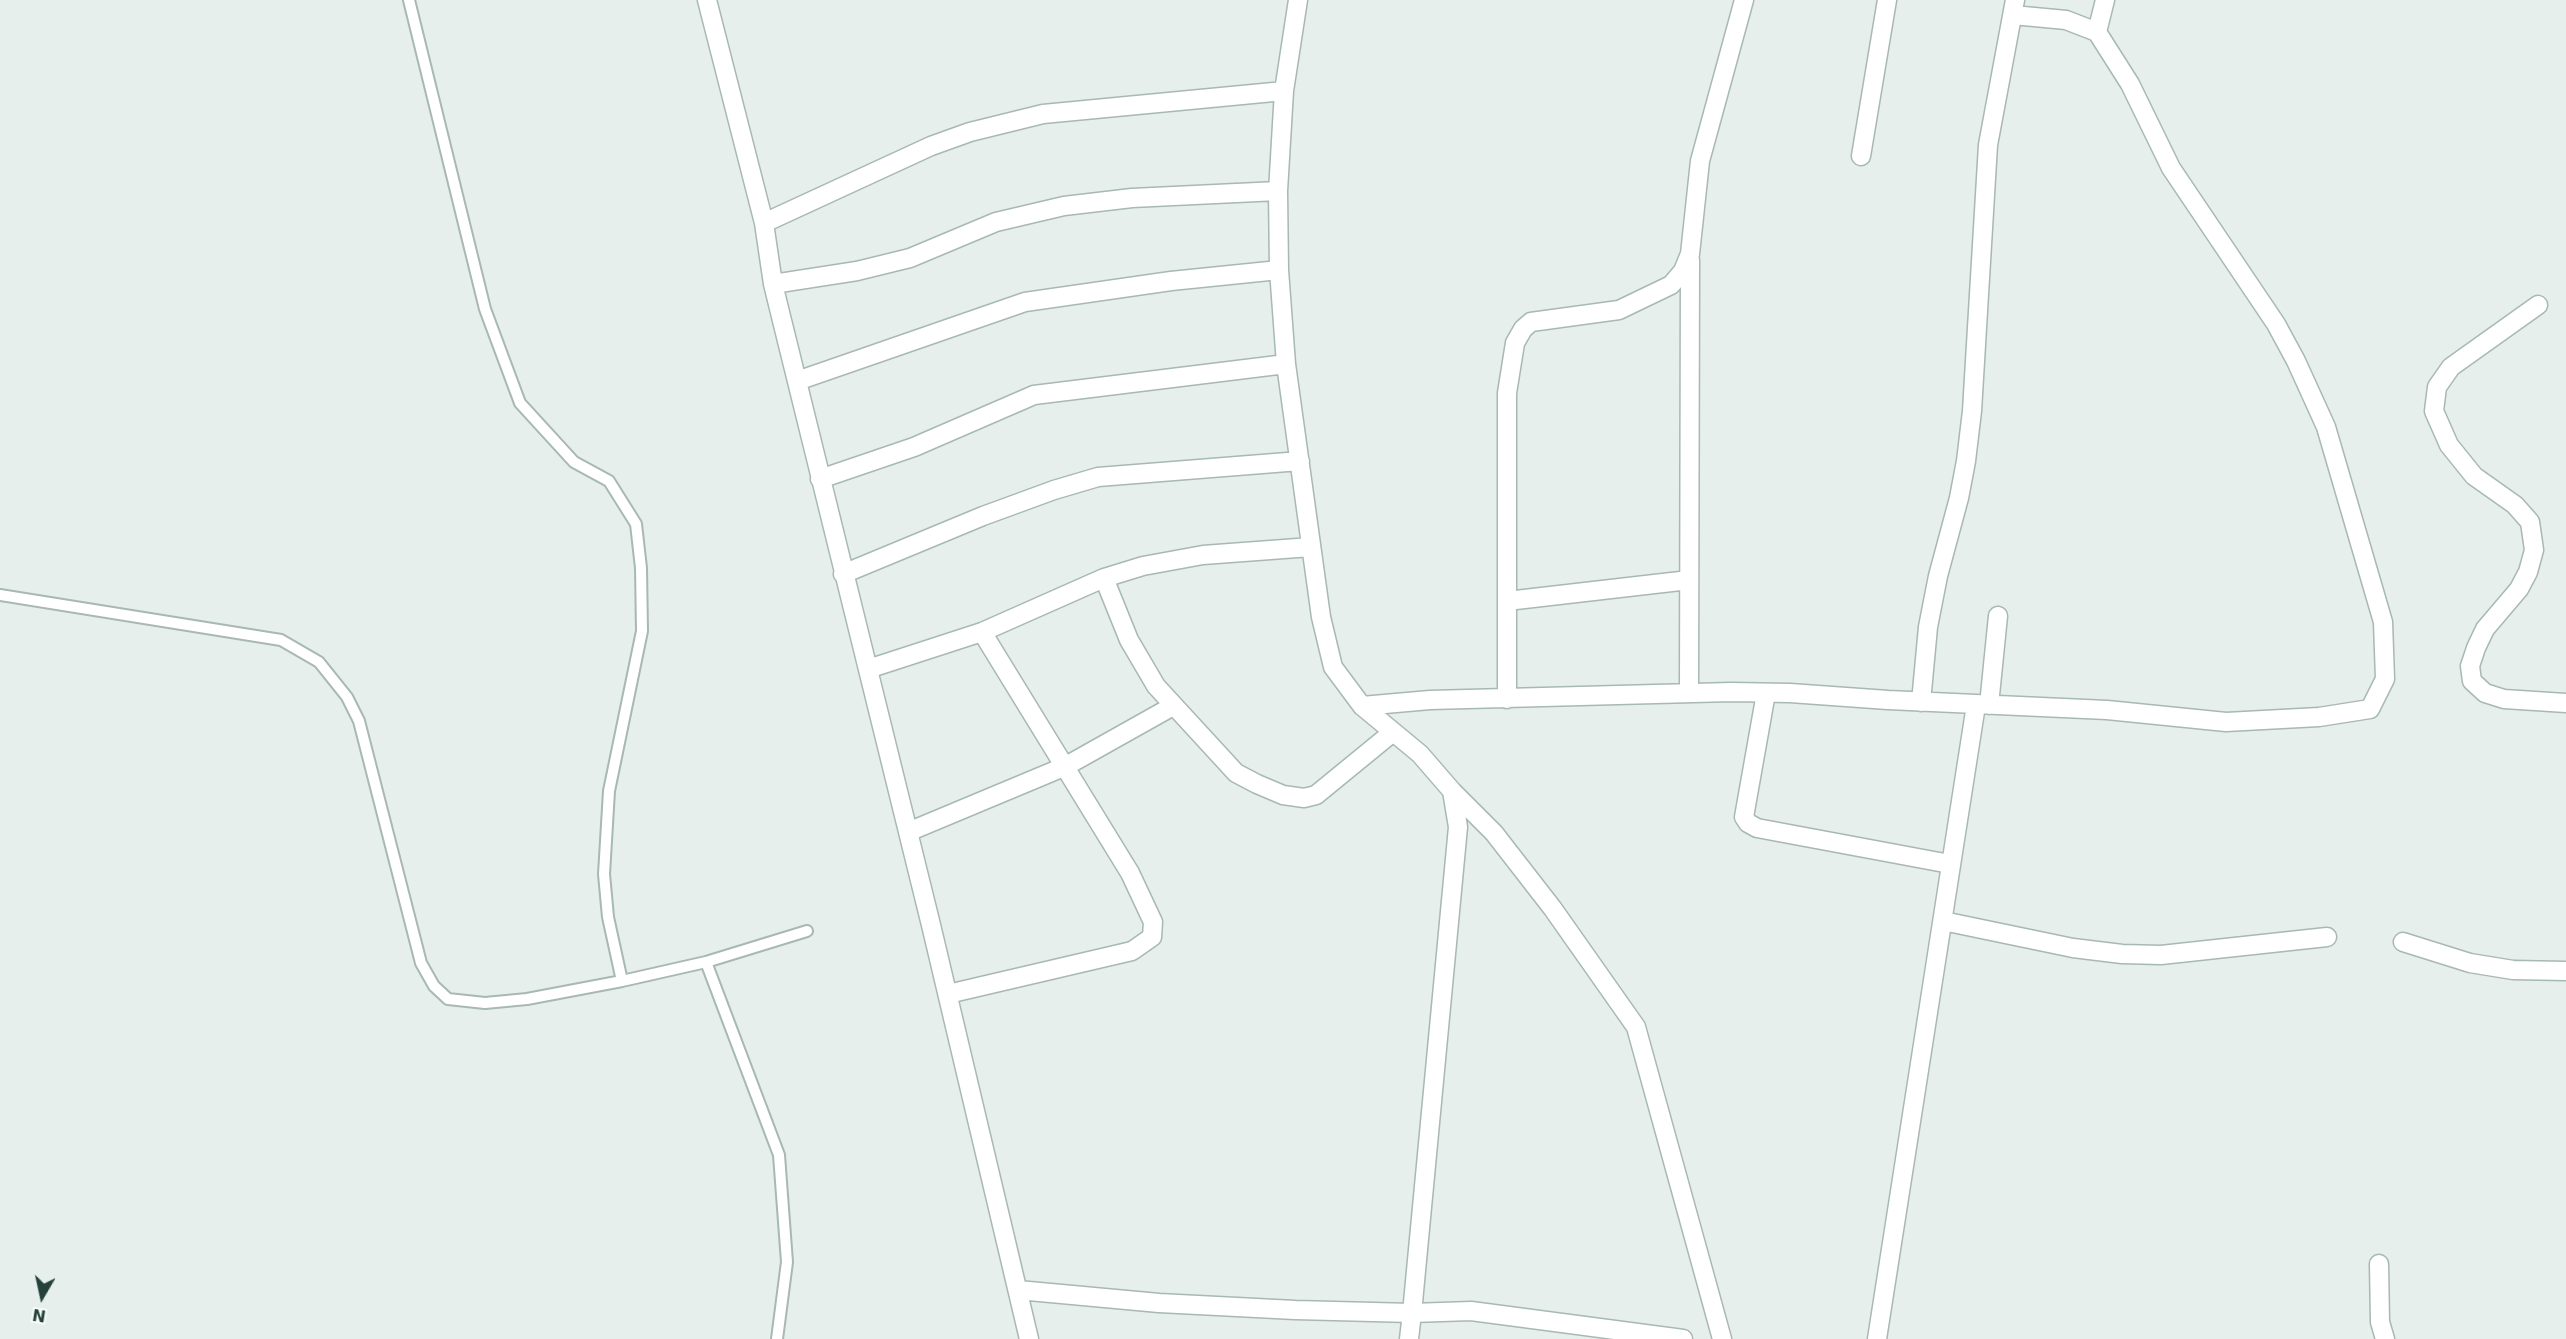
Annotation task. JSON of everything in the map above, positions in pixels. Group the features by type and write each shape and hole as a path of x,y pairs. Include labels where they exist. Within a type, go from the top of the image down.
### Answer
{"street":[{"path":"707,0 764,223 773,284 948,994 1029,1339"},
{"path":"1298,0 1284,91 1278,190 1279,270 1286,364 1321,617 1333,667 1362,706 1420,754 1452,791 1494,833 1553,909 1636,1027 1722,1339"},
{"path":"1689,693 1690,254 1700,161 1744,0"},
{"path":"1861,156 1887,0"},
{"path":"2097,32 2105,0"},
{"path":"1362,706 1430,700 1766,693 1921,702 2107,710 2226,722 2319,717 2370,709 2385,679 2383,622 2326,427 2276,324 2171,168 2130,84 2097,32 2066,20 2014,8 1988,144 1972,411 1966,461 1930,617 1921,702"},
{"path":"764,223 931,146 970,132 1043,114 1284,91"},
{"path":"773,284 857,271 910,258 996,222 1064,206 1132,198 1278,190"},
{"path":"1507,699 1507,393 1515,343 1523,329 1532,322 1619,310 1671,285 1683,271 1690,254"},
{"path":"797,381 1025,303 1160,283 1279,270"},
{"path":"2538,305 2451,366 2437,387 2434,411 2449,445 2474,476 2515,505 2530,522 2534,550 2528,572 2519,589 2484,629 2475,648 2470,666 2472,681 2485,693 2504,699 2566,702"},
{"path":"820,479 914,447 1034,395 1286,364"},
{"path":"843,574 993,513 1054,490 1098,477 1300,461"},
{"path":"868,669 982,632 1104,578 1173,559 1311,547"},
{"path":"1104,578 1129,640 1156,686 1236,773 1283,795 1304,798 1316,795 1393,732"},
{"path":"1507,601 1689,580"},
{"path":"1877,1339 1950,864 1998,616"},
{"path":"948,994 1132,951 1152,937 1153,922 1130,873 982,632"},
{"path":"1766,693 1744,817 1748,823 1757,828 1950,864"},
{"path":"908,832 1066,766 1173,706"},
{"path":"1409,1339 1458,827 1452,791"},
{"path":"1943,921 2073,948 2122,954 2162,955 2327,937"},
{"path":"2403,942 2481,965 2513,970 2566,971"},
{"path":"2379,1264 2380,1322 2385,1339"},
{"path":"1018,1290 1159,1303 1295,1310 1412,1313 1471,1311 1683,1339"}],"lane":[{"path":"409,0 485,309 520,403 574,462 609,481 636,524 641,568 642,631 609,791 604,874 608,917 622,981"},
{"path":"0,595 281,640 319,662 347,696 359,721 421,963 434,986 448,999 485,1003 527,999 705,962 807,931"},
{"path":"705,962 779,1155 787,1262 777,1339"}]}
